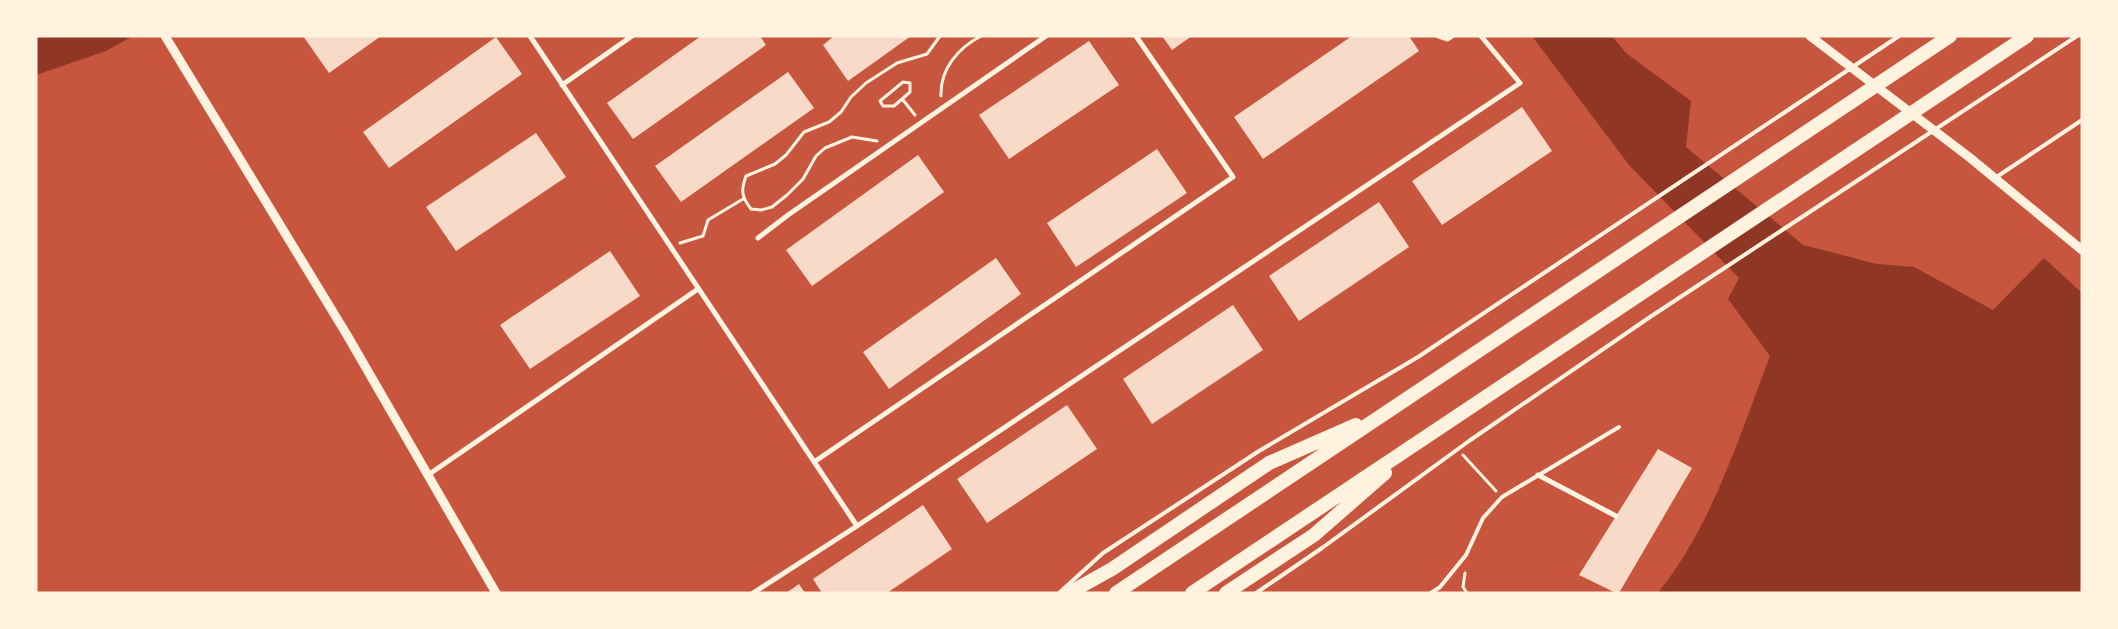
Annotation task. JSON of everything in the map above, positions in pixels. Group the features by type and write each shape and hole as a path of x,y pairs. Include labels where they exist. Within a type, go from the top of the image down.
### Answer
{"highway":[{"path":"1116,593 1950,36"},
{"path":"1192,593 2027,36"},
{"path":"1069,593 1112,569 1269,463 1389,410"},
{"path":"1226,593 1314,535 1428,435"}],"street":[{"path":"166,36 342,326 496,593"},
{"path":"530,36 858,526"},
{"path":"562,85 632,36"},
{"path":"758,238 1046,36"},
{"path":"814,462 1233,177 1136,36"},
{"path":"1438,36 1447,39 1452,36"},
{"path":"753,593 858,526 1520,83 1481,36"},
{"path":"1810,36 1995,178 2082,250"},
{"path":"428,475 698,288"},
{"path":"1538,474 1616,516"}],"lane":[{"path":"1059,593 1103,553 1259,451 1418,357 1899,36"},
{"path":"1256,593 1322,548 1458,449 1650,317 2078,36"},
{"path":"1995,178 2082,120"},
{"path":"1431,593 1440,588 1466,555 1482,518 1502,497 1619,426"}],"path":[{"path":"888,145 878,141 852,137 820,152 803,179 772,207 762,210 751,208 743,199 741,189 746,176 775,164 786,155 804,132 829,122 841,112 851,97 866,83 898,63 927,54 940,36"},
{"path":"947,105 941,96 945,69 972,41 981,36"},
{"path":"903,82 910,82 910,92 903,100 888,108 883,106 880,101 903,82"},
{"path":"903,100 921,123"},
{"path":"670,246 704,236 708,220 743,199"},
{"path":"1458,449 1502,497"}],"shaded area":[{"path":"36,36 133,36 106,51 36,75"},
{"path":"1532,36 1612,36 1626,53 1691,101 1686,147 1803,245 1877,264 1914,267 1993,310 2044,258 2082,293 2082,593 1658,593 1694,538 1709,509 1723,479 1770,356 1728,299 1739,278 1629,165"}],"building":[{"path":"303,36 381,36 329,73"},
{"path":"701,36 760,36 766,45 633,139 607,103"},
{"path":"834,36 911,36 848,81 823,45"},
{"path":"1162,36 1192,36 1172,50"},
{"path":"1352,36 1409,36 1419,51 1263,159 1234,117"},
{"path":"496,37 522,74 389,168 363,132"},
{"path":"1089,41 1119,85 1009,159 979,115"},
{"path":"788,72 814,108 681,202 655,166"},
{"path":"1522,107 1552,151 1442,225 1412,181"},
{"path":"536,133 566,177 456,251 426,207"},
{"path":"1157,149 1187,193 1076,267 1047,223"},
{"path":"918,155 944,192 812,286 786,250"},
{"path":"1379,202 1409,247 1299,321 1269,276"},
{"path":"610,251 640,296 530,369 500,325"},
{"path":"996,258 1021,294 889,389 863,352"},
{"path":"1233,305 1263,350 1152,424 1123,379"},
{"path":"1067,405 1097,449 987,523 957,479"},
{"path":"1658,449 1692,468 1619,593 1616,593 1579,575"},
{"path":"923,505 952,549 887,593 822,593 813,579"},
{"path":"799,584 805,593 786,593"}]}
